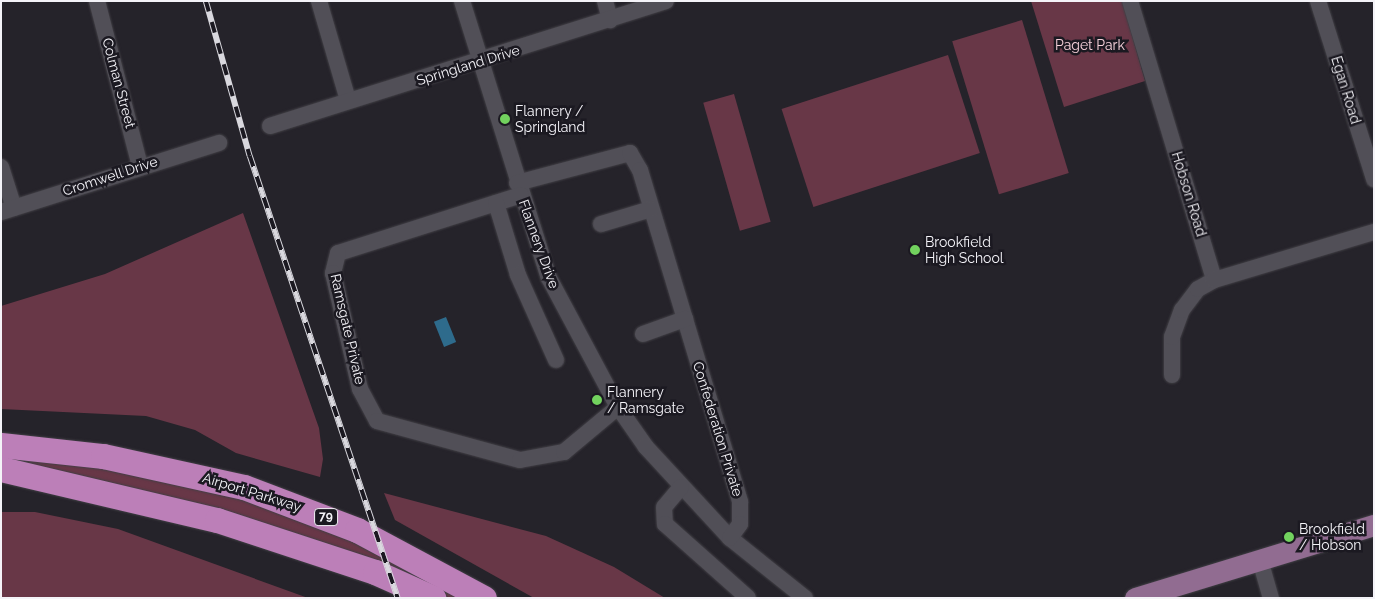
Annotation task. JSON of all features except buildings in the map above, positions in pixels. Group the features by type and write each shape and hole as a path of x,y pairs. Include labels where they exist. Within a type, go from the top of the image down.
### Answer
{"highway":[{"name":"Airport Parkway","path":"1,445 112,457 244,487 357,530 462,584 484,598"},
{"path":"1,469 218,520 351,566 433,598"},
{"path":"351,566 409,598"},
{"path":"462,584 489,598"}],"main road":[{"path":"1135,598 1374,526"}],"street":[{"name":"Colman Street","path":"97,1 140,166"},
{"path":"319,1 348,100"},
{"name":"Flannery Drive","path":"462,1 479,62 549,278 618,407 682,487 730,538 805,598"},
{"path":"605,1 610,20"},
{"name":"Springland Drive","path":"270,126 348,100 479,62 666,1"},
{"name":"Hobson Road","path":"1130,1 1214,280"},
{"name":"Egan Road","path":"1318,1 1374,179"},
{"name":"Cromwell Drive","path":"8,210 140,166 219,143"},
{"name":"Confederation Private","path":"519,189 630,153 651,209 740,502 740,524 730,538"},
{"path":"1,167 8,210"},
{"name":"Ramsgate Private","path":"519,189 496,203 349,249 334,259 333,273 360,389 377,421 520,460 542,460 564,452 618,407"},
{"name":"Flannery Drive","path":"496,203 518,275 556,360"},
{"path":"601,224 651,209"},
{"path":"1172,375 1172,337 1182,310 1198,289 1214,280 1374,232"},
{"path":"643,334 685,319"},
{"path":"682,487 664,507 665,524 748,598"},
{"path":"1260,560 1271,598"}],"green space":[{"name":"Paget Park","path":"1031,1 1122,1 1145,81 1064,107"},
{"path":"1022,20 1069,173 999,194 952,41"},
{"path":"948,55 980,153 813,207 782,109"},
{"path":"734,94 771,222 740,231 703,103"},
{"path":"243,213 319,428 323,459 320,477 236,453 195,430 146,416 1,409 1,306 105,274"},
{"path":"7,458 118,464 271,502 473,598 450,598 397,574"},
{"path":"384,493 546,536 614,567 665,598 534,598 395,520"},
{"path":"1,512 35,512 118,529 308,598 1,598"}],"water":[{"path":"446,317 456,342 444,347 434,322"}],"railway":[{"path":"206,1 250,156 398,598"}],"place":[{"name":"Flannery / Springland","path":"505,119"},
{"name":"Brookfield High School","path":"915,250"},
{"name":"Flannery / Ramsgate","path":"597,400"},
{"name":"Brookfield / Hobson","path":"1289,537"}]}
